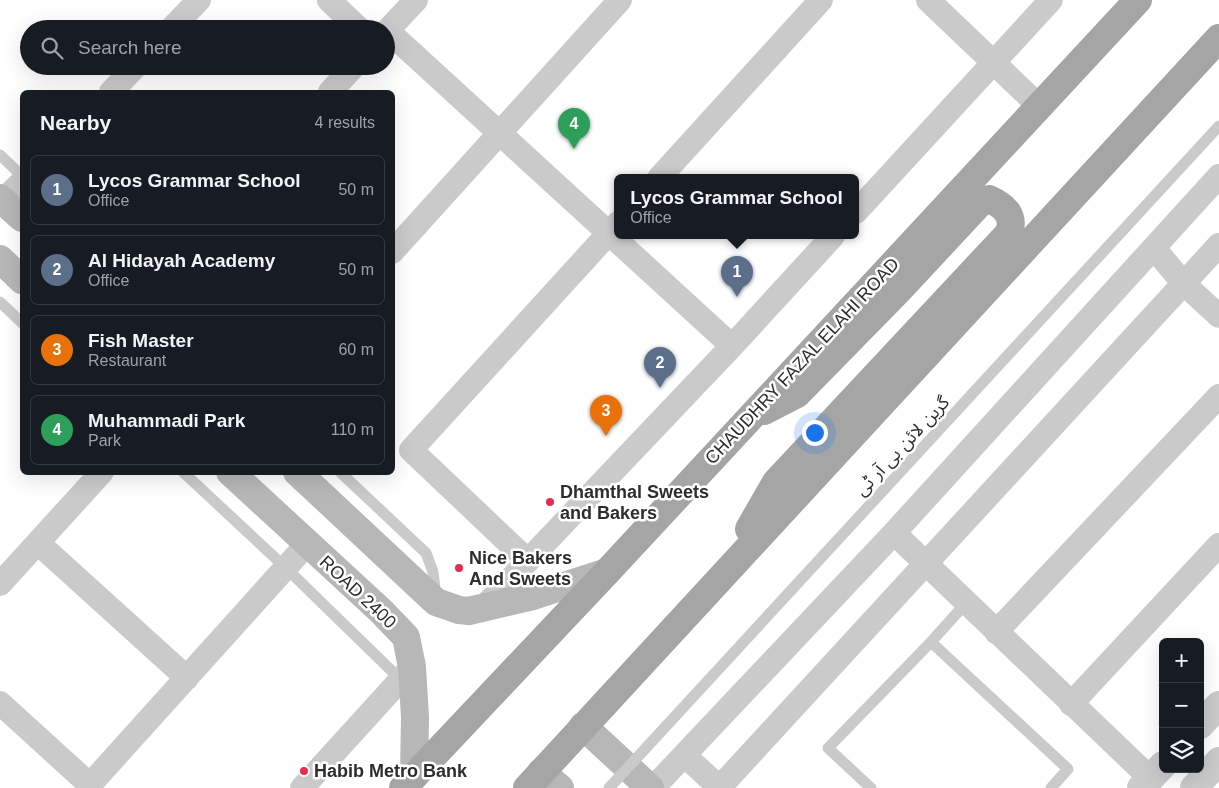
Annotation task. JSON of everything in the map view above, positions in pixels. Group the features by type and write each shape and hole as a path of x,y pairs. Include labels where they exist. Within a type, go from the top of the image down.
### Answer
{"main road":[{"name":"CHAUDHRY FAZAL ELAHI ROAD","path":"409,782 1138,0"},
{"path":"543,783 583,726 1219,38"},
{"path":"1,199 20,216"},
{"path":"726,570 776,482 1009,233 1012,224 1011,218 1005,209 989,199 979,204 898,291 797,394 747,419"},
{"path":"0,259 20,278"},
{"name":"ROAD 2400","path":"233,475 307,544 382,610 406,637 406,673 414,717 409,782"},
{"path":"300,475 436,602 459,610 469,612 533,596 606,572"},
{"path":"583,726 652,788"}],"street":[{"path":"180,20 199,0"},
{"path":"329,0 350,20"},
{"path":"395,22 416,0"},
{"path":"395,249 620,0"},
{"path":"663,174 821,0"},
{"path":"928,0 1039,106"},
{"path":"859,209 1051,0"},
{"path":"395,38 500,133 613,228 411,450 528,561"},
{"path":"113,90 127,75"},
{"path":"332,90 346,75"},
{"path":"652,788 894,533 1219,176"},
{"path":"1,199 20,184"},
{"path":"624,239 732,346"},
{"path":"482,609 831,239"},
{"path":"684,755 720,788 1219,245"},
{"path":"1154,248 1184,284 1219,316"},
{"path":"996,632 1219,396"},
{"path":"0,584 8,560 38,543 99,475"},
{"path":"894,533 1071,704 1151,777"},
{"path":"38,543 187,678"},
{"path":"0,703 88,786 307,544"},
{"path":"1071,704 1219,545"},
{"path":"302,788 406,673"},
{"path":"1204,721 1219,705"},
{"path":"1194,788 1219,761"}],"lane":[{"name":"گرین لائن بی آر ٹی","path":"609,788 1219,126"},
{"path":"0,155 20,174"},
{"path":"0,302 20,321"},
{"path":"186,475 286,568 406,673"},
{"path":"343,475 426,553 433,572 436,602"},
{"path":"871,788 828,748 931,642 966,603"},
{"path":"931,642 1068,769 1051,788"}],"place":[{"name":"Muhammadi Park","path":"574,149"},
{"name":"Lycos Grammar School","path":"737,297"},
{"name":"Al Hidayah Academy","path":"660,388"},
{"name":"Fish Master","path":"606,436"},
{"name":"Dhamthal Sweets and Bakers","path":"550,502"},
{"name":"Nice Bakers And Sweets","path":"459,568"},
{"name":"Habib Metro Bank","path":"304,771"}]}
